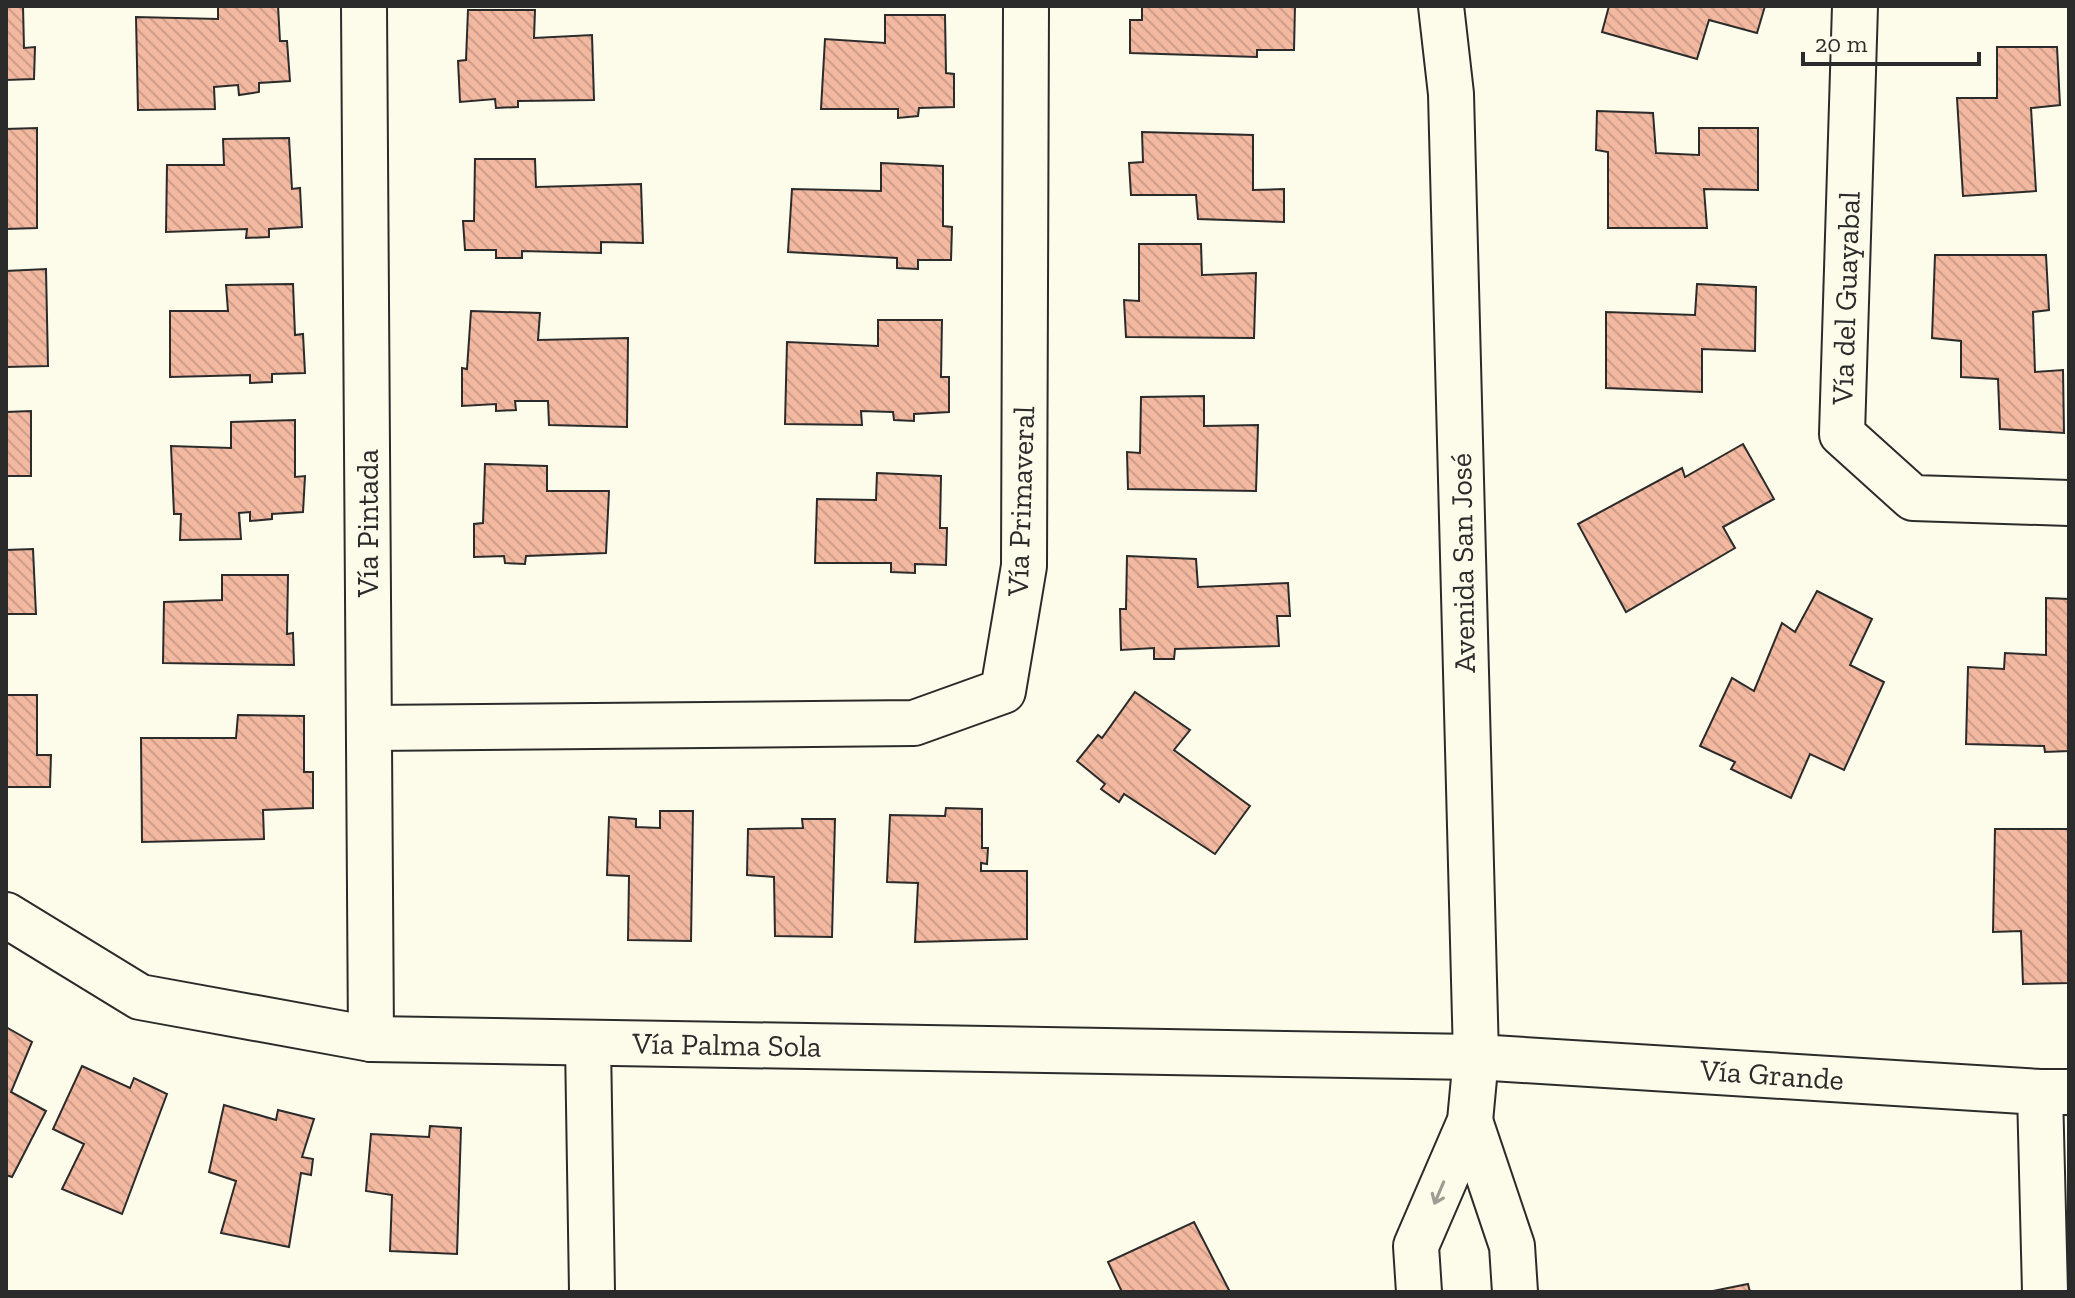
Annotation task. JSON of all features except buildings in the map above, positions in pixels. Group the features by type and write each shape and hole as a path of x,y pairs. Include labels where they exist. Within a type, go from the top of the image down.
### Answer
{"street":[{"name":"Vía Pintada","path":"364,6 371,1039"},
{"name":"Vía Primaveral","path":"370,728 914,723 1003,691 1024,566 1026,6"},
{"name":"Avenida San José","path":"1419,1292 1416,1246 1470,1121 1476,1057 1451,94 1441,6"},
{"name":"Vía del Guayabal","path":"1855,6 1842,434 1913,498 2069,503"},
{"name":"Vía Palma Sola","path":"6,915 140,997 371,1039 1476,1057"},
{"path":"588,1043 592,1292"},
{"name":"Vía Grande","path":"1476,1057 2054,1092"},
{"path":"2045,1292 2054,1092"},
{"name":"Avenida San José","path":"1470,1121 1512,1246 1515,1292"}]}
